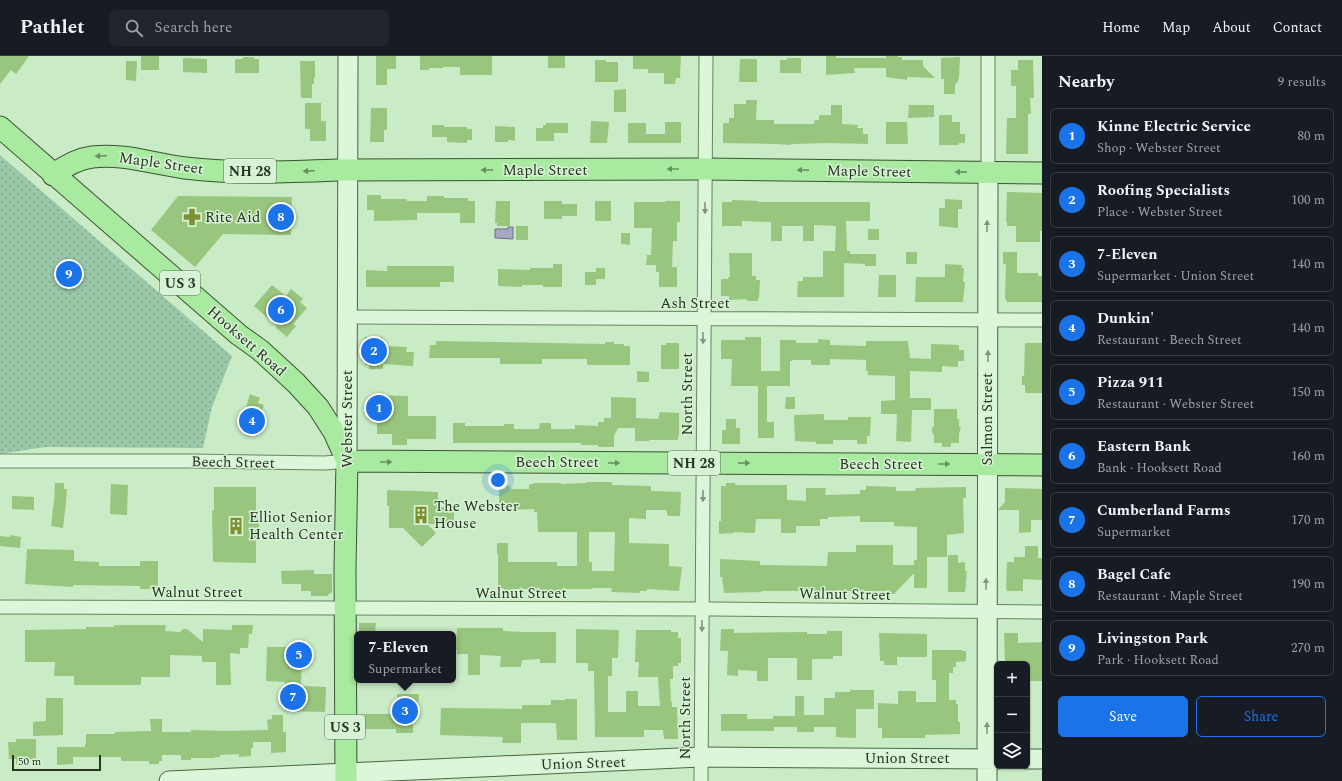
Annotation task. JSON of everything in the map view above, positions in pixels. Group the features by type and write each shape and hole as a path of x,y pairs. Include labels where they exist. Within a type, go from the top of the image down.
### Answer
{"main road":[{"name":"Hooksett Road","path":"0,127 53,175 120,231 239,335 260,350 296,383 318,407 334,432 347,461"},
{"name":"Maple Street","path":"53,175 66,166 80,160 90,157 103,156 115,156 169,166 210,170 292,172 348,170 705,169 1042,173"},
{"name":"Beech Street","path":"347,461 1042,465"},
{"name":"Webster Street","path":"346,777 345,608 347,461"}],"street":[{"name":"Webster Street","path":"347,461 348,56"},
{"name":"North Street","path":"701,781 706,56"},
{"name":"Salmon Street","path":"987,781 992,759 986,612 988,56"},
{"name":"Ash Street","path":"348,317 1042,320"},
{"path":"318,407 330,408 347,400"},
{"name":"Beech Street","path":"0,461 325,463 347,461"},
{"name":"Walnut Street","path":"0,608 702,609 1042,612"},
{"name":"Union Street","path":"169,781 346,777 701,757 992,759"},
{"path":"1030,759 1042,759"}],"green space":[{"path":"0,155 232,356 212,407 203,448 45,447 0,454"}],"water":[{"path":"508,227 513,227 513,239 495,238 495,229 508,229"}],"building":[{"path":"0,56 29,56 16,74 11,70 0,84"},
{"path":"141,56 159,56 159,70 141,70"},
{"path":"376,56 396,56 396,69 387,69 387,85 376,85"},
{"path":"420,56 492,56 492,75 460,75 460,67 429,68 429,70 420,70"},
{"path":"548,56 565,56 565,68 548,68"},
{"path":"633,56 681,56 680,78 676,78 675,84 664,84 664,73 648,73 648,69 633,69"},
{"path":"826,56 836,56 836,58 886,58 886,56 898,56 902,57 902,60 923,60 923,66 935,78 907,77 907,80 886,77 886,68 854,68 855,73 826,75"},
{"path":"243,57 254,57 254,59 259,59 259,73 235,73 235,59 243,59"},
{"path":"960,57 959,79 955,85 955,94 944,94 944,79 941,79 941,58"},
{"path":"183,58 207,59 207,73 183,72"},
{"path":"787,58 801,58 801,73 780,73 780,60 787,60"},
{"path":"740,59 757,59 757,82 739,82"},
{"path":"595,60 618,62 618,82 595,82"},
{"path":"1018,60 1033,60 1034,98 1030,98 1031,114 1028,114 1028,154 1006,154 1007,118 1016,118 1016,86 1011,86 1011,70 1018,70"},
{"path":"126,61 137,61 136,81 126,80"},
{"path":"300,61 315,61 315,78 314,84 312,84 312,98 301,98"},
{"path":"626,89 626,112 614,112 614,90"},
{"path":"746,100 757,100 756,120 774,120 774,124 814,124 815,120 819,120 819,115 831,115 831,105 842,105 842,124 858,125 857,128 863,128 863,134 868,134 868,144 830,143 791,145 723,143 723,123 729,123 729,118 734,118 734,104 746,104"},
{"path":"305,103 321,103 321,121 326,121 326,141 310,141 310,129 305,129"},
{"path":"909,105 934,105 934,117 908,118"},
{"path":"371,108 387,108 387,130 384,130 384,142 370,142"},
{"path":"939,115 952,115 952,122 960,122 960,134 965,134 965,143 959,143 959,145 939,145"},
{"path":"591,121 609,122 607,143 590,143"},
{"path":"665,122 681,122 681,143 628,143 628,123 646,123 646,134 665,134"},
{"path":"886,122 907,122 908,144 886,144"},
{"path":"546,123 568,123 568,133 554,133 554,141 536,141 536,128 543,128 543,125 546,125"},
{"path":"432,125 444,125 444,127 467,127 467,129 472,129 472,140 467,140 467,143 447,142 447,137 432,137"},
{"path":"495,126 515,127 515,141 508,140 508,142 495,142"},
{"path":"1007,192 1042,193 1042,231 1040,231 1040,242 1016,242 1016,226 1007,226 1006,222"},
{"path":"367,195 381,195 381,199 407,199 407,201 427,201 427,196 468,198 468,201 475,201 475,223 460,223 460,213 417,213 417,220 374,221 374,210 367,210"},
{"path":"178,196 292,197 291,235 223,234 195,267 151,230"},
{"path":"945,199 962,200 962,209 958,209 958,228 939,226 939,208 945,208"},
{"path":"732,200 758,202 870,202 870,221 846,221 847,251 850,251 850,254 876,254 876,266 844,263 844,297 797,297 798,281 803,281 803,277 823,277 823,251 835,251 836,226 814,225 814,241 803,241 803,226 782,226 782,241 771,241 771,222 742,221 742,226 722,226 722,202 732,202"},
{"path":"496,201 510,201 510,226 497,226 497,223 495,223"},
{"path":"544,201 562,201 562,204 577,204 577,216 562,216 562,219 544,219"},
{"path":"595,201 611,201 611,221 595,221"},
{"path":"680,201 680,222 677,222 677,241 673,241 672,267 677,267 677,287 659,287 659,272 656,272 656,265 646,265 647,255 651,255 652,228 634,228 634,202"},
{"path":"516,226 528,226 528,240 516,240"},
{"path":"868,229 879,229 879,240 868,240"},
{"path":"621,233 630,233 630,245 621,244"},
{"path":"906,252 917,252 917,264 906,264"},
{"path":"1003,252 1017,252 1017,273 1038,273 1038,276 1042,276 1042,302 1007,302 1005,298 1006,264 1003,264"},
{"path":"729,253 752,253 752,276 756,276 756,280 760,280 758,301 747,301 747,299 729,300 729,296 721,296 721,279 728,279 728,277 730,277"},
{"path":"553,264 562,264 562,287 543,287 543,285 522,285 522,287 498,286 498,269 530,270 530,268 553,268"},
{"path":"945,264 962,265 962,268 964,268 963,282 965,282 963,302 915,302 916,277 945,277"},
{"path":"387,266 454,266 454,282 440,282 440,287 366,287 366,270 387,271"},
{"path":"596,268 605,268 605,279 596,279 596,285 585,285 585,272 596,272"},
{"path":"879,275 896,275 896,297 878,297"},
{"path":"272,285 286,296 291,289 303,299 300,302 307,308 293,324 296,326 287,337 254,306"},
{"path":"365,337 383,337 383,346 407,347 406,352 414,352 413,366 383,364 383,369 369,369 369,365 365,365"},
{"path":"745,337 761,337 761,371 780,371 780,340 796,340 796,343 818,343 818,339 830,340 830,345 866,346 866,341 908,341 910,358 931,359 931,344 959,345 959,350 964,350 964,361 958,361 958,367 942,366 942,372 910,371 910,398 931,398 931,410 912,410 911,442 896,441 897,414 881,414 881,401 895,400 895,376 868,375 868,371 866,371 866,360 830,359 830,365 811,365 811,360 792,360 790,361 790,386 767,386 767,422 774,422 774,438 758,438 758,386 731,386 732,359 721,359 721,340 745,340"},
{"path":"436,341 605,344 605,342 614,342 614,344 624,344 624,346 630,346 630,365 587,365 587,359 542,359 542,364 500,364 500,358 429,358 430,345 436,345"},
{"path":"666,343 679,343 679,369 661,369 661,345 666,345"},
{"path":"1025,343 1042,343 1042,393 1025,393 1025,385 1022,385 1022,376 1024,376"},
{"path":"637,371 649,372 649,382 637,382"},
{"path":"250,394 260,398 258,403 264,405 261,414 264,414 257,434 240,428"},
{"path":"372,395 408,396 408,416 436,416 436,439 407,439 407,445 392,445 392,434 377,434 377,421 371,421"},
{"path":"611,397 636,398 636,418 658,419 660,412 679,413 678,440 635,441 635,428 618,428 614,436 614,447 581,445 581,443 453,443 453,423 465,423 465,426 504,426 504,424 514,424 514,429 539,429 540,423 551,423 551,429 575,429 575,425 598,426 598,422 604,422 604,418 611,418"},
{"path":"786,397 795,397 795,409 785,409"},
{"path":"934,409 957,409 957,419 959,419 959,426 961,428 959,443 951,443 951,447 942,447 942,443 934,443 932,428 934,426"},
{"path":"824,414 824,420 848,420 848,417 871,417 870,436 867,436 867,444 857,444 857,440 833,440 833,444 816,444 816,442 795,441 794,415"},
{"path":"726,419 736,419 736,428 740,428 740,444 722,444 722,430 726,430"},
{"path":"612,482 612,485 651,486 651,491 681,492 680,516 668,516 666,510 646,510 646,519 629,518 629,543 669,544 669,566 682,567 679,591 647,589 647,591 640,591 640,593 611,592 612,588 592,588 558,590 558,593 535,593 533,589 513,589 508,595 503,588 498,588 497,543 508,543 508,562 557,562 557,566 577,566 577,532 538,532 537,512 534,512 534,509 508,510 508,506 499,506 499,489 504,489 508,485 511,489 529,489 529,484 533,483","holes":["589,532 615,532 614,571 592,571 592,562 589,562"]},
{"path":"55,483 64,483 64,489 67,489 63,528 51,526"},
{"path":"726,483 735,483 735,485 787,485 787,500 806,501 806,488 826,488 825,495 860,494 860,490 866,490 866,486 896,487 896,491 915,491 916,488 966,487 966,498 963,498 964,533 947,535 947,557 927,557 927,588 914,588 914,573 894,594 890,594 888,591 761,591 724,593 722,577 720,577 720,559 760,561 760,565 827,566 828,552 856,552 856,545 893,545 893,565 914,565 914,560 917,560 917,527 894,526 894,522 860,522 860,516 828,517 828,519 820,519 820,526 796,526 796,533 781,533 781,519 756,519 755,533 734,532 719,534 719,521 721,521 721,486 726,486"},
{"path":"111,484 128,485 127,515 110,514"},
{"name":"Elliot Senior Health Center","path":"214,487 256,487 256,511 258,511 259,533 257,532 256,563 213,562 212,510 214,511"},
{"path":"1005,488 1042,489 1042,520 1031,520 1031,532 1019,533 1019,510 998,510 1005,502"},
{"name":"The Webster House","path":"387,490 438,492 438,507 454,507 454,524 427,524 436,533 422,547 403,528 389,528"},
{"path":"12,496 34,497 34,510 12,509"},
{"path":"10,535 21,537 20,548 0,546 0,536 10,537"},
{"path":"1025,546 1038,546 1038,558 1042,558 1042,580 1023,579 1023,591 1007,591 1007,562 1014,562 1014,557 1025,557"},
{"path":"27,549 74,550 74,561 99,562 99,566 140,566 140,561 158,561 158,589 140,589 140,586 73,585 73,587 25,584"},
{"path":"948,555 958,555 958,563 965,562 965,571 967,571 965,592 948,592"},
{"path":"314,570 314,574 332,574 332,592 327,596 311,596 311,591 301,591 301,584 282,584 281,571"},
{"path":"359,623 376,623 375,631 359,631"},
{"path":"114,625 166,625 165,631 180,632 183,629 187,629 203,642 203,629 232,630 232,625 253,625 252,634 249,634 248,648 240,648 240,654 230,653 231,685 216,685 216,662 202,662 202,656 170,655 170,677 141,677 141,685 74,685 74,676 54,676 55,662 25,662 25,630 86,629 86,627 114,627"},
{"path":"457,628 503,628 503,631 556,632 556,663 540,663 540,659 522,660 521,667 500,667 501,656 480,655 480,675 468,675 468,654 457,654 456,650"},
{"path":"576,629 619,630 618,658 612,658 612,676 608,676 608,712 626,712 626,691 638,691 638,706 660,706 658,677 638,677 639,662 635,662 636,630 671,630 671,632 678,632 678,638 681,638 681,663 678,663 678,666 673,666 673,679 670,679 672,707 677,707 678,739 664,739 663,730 644,730 644,737 595,737 594,671 588,671 588,663 576,663"},
{"path":"721,629 734,629 734,633 807,632 807,634 827,634 827,631 842,631 842,656 833,656 833,659 812,659 812,680 797,680 797,658 768,658 768,681 757,681 757,671 738,670 738,676 727,675 728,651 720,651"},
{"path":"879,633 927,634 927,657 897,657 897,665 884,665 884,661 880,661"},
{"path":"1004,633 1018,633 1018,643 1042,642 1042,681 1030,681 1030,661 1005,661"},
{"path":"267,647 302,647 301,686 326,687 325,712 285,711 285,682 266,681"},
{"path":"932,650 966,651 966,661 956,662 956,667 953,667 953,673 949,673 949,700 956,700 956,704 958,704 960,734 925,735 925,738 882,738 882,728 878,728 878,703 898,704 898,691 916,691 916,702 936,702 936,680 932,680"},
{"path":"850,690 874,690 874,709 856,709 856,738 836,737 836,727 814,727 814,732 797,732 797,727 774,727 774,731 721,731 721,714 747,714 747,719 773,719 773,716 795,716 795,696 804,696 804,715 824,715 824,698 835,698 835,692 850,692"},
{"path":"397,694 419,694 418,709 413,709 413,733 396,733 396,729 361,729 361,714 397,714"},
{"path":"46,698 63,698 63,735 33,736 33,722 46,721"},
{"path":"577,699 577,740 557,740 556,723 521,723 521,743 502,743 503,737 440,735 441,708 522,709 522,705 551,705 551,700"},
{"path":"272,715 283,715 283,732 286,732 286,752 271,753 271,742 253,742 251,756 239,757 239,754 220,755 220,757 215,758 191,758 191,760 181,760 181,755 162,755 162,761 159,761 159,764 149,764 149,761 121,761 121,757 73,757 73,764 57,765 57,747 85,747 86,734 115,734 115,732 151,731 150,719 162,719 162,732 191,732 191,730 268,730 267,720 272,719"},
{"path":"16,739 36,739 36,759 28,759 28,764 16,764 16,759 9,759 8,742 16,742"}],"place":[{"name":"Rite Aid","path":"192,217"},
{"name":"Bagel Cafe","path":"281,217"},
{"name":"Livingston Park","path":"69,274"},
{"name":"Eastern Bank","path":"281,310"},
{"name":"Roofing Specialists","path":"374,351"},
{"name":"Kinne Electric Service","path":"379,408"},
{"name":"Dunkin'","path":"252,421"},
{"name":"The Webster House","path":"421,515"},
{"name":"Elliot Senior Health Center","path":"236,526"},
{"name":"Pizza 911","path":"299,655"},
{"name":"Cumberland Farms","path":"293,697"},
{"name":"7-Eleven","path":"405,711"}]}
